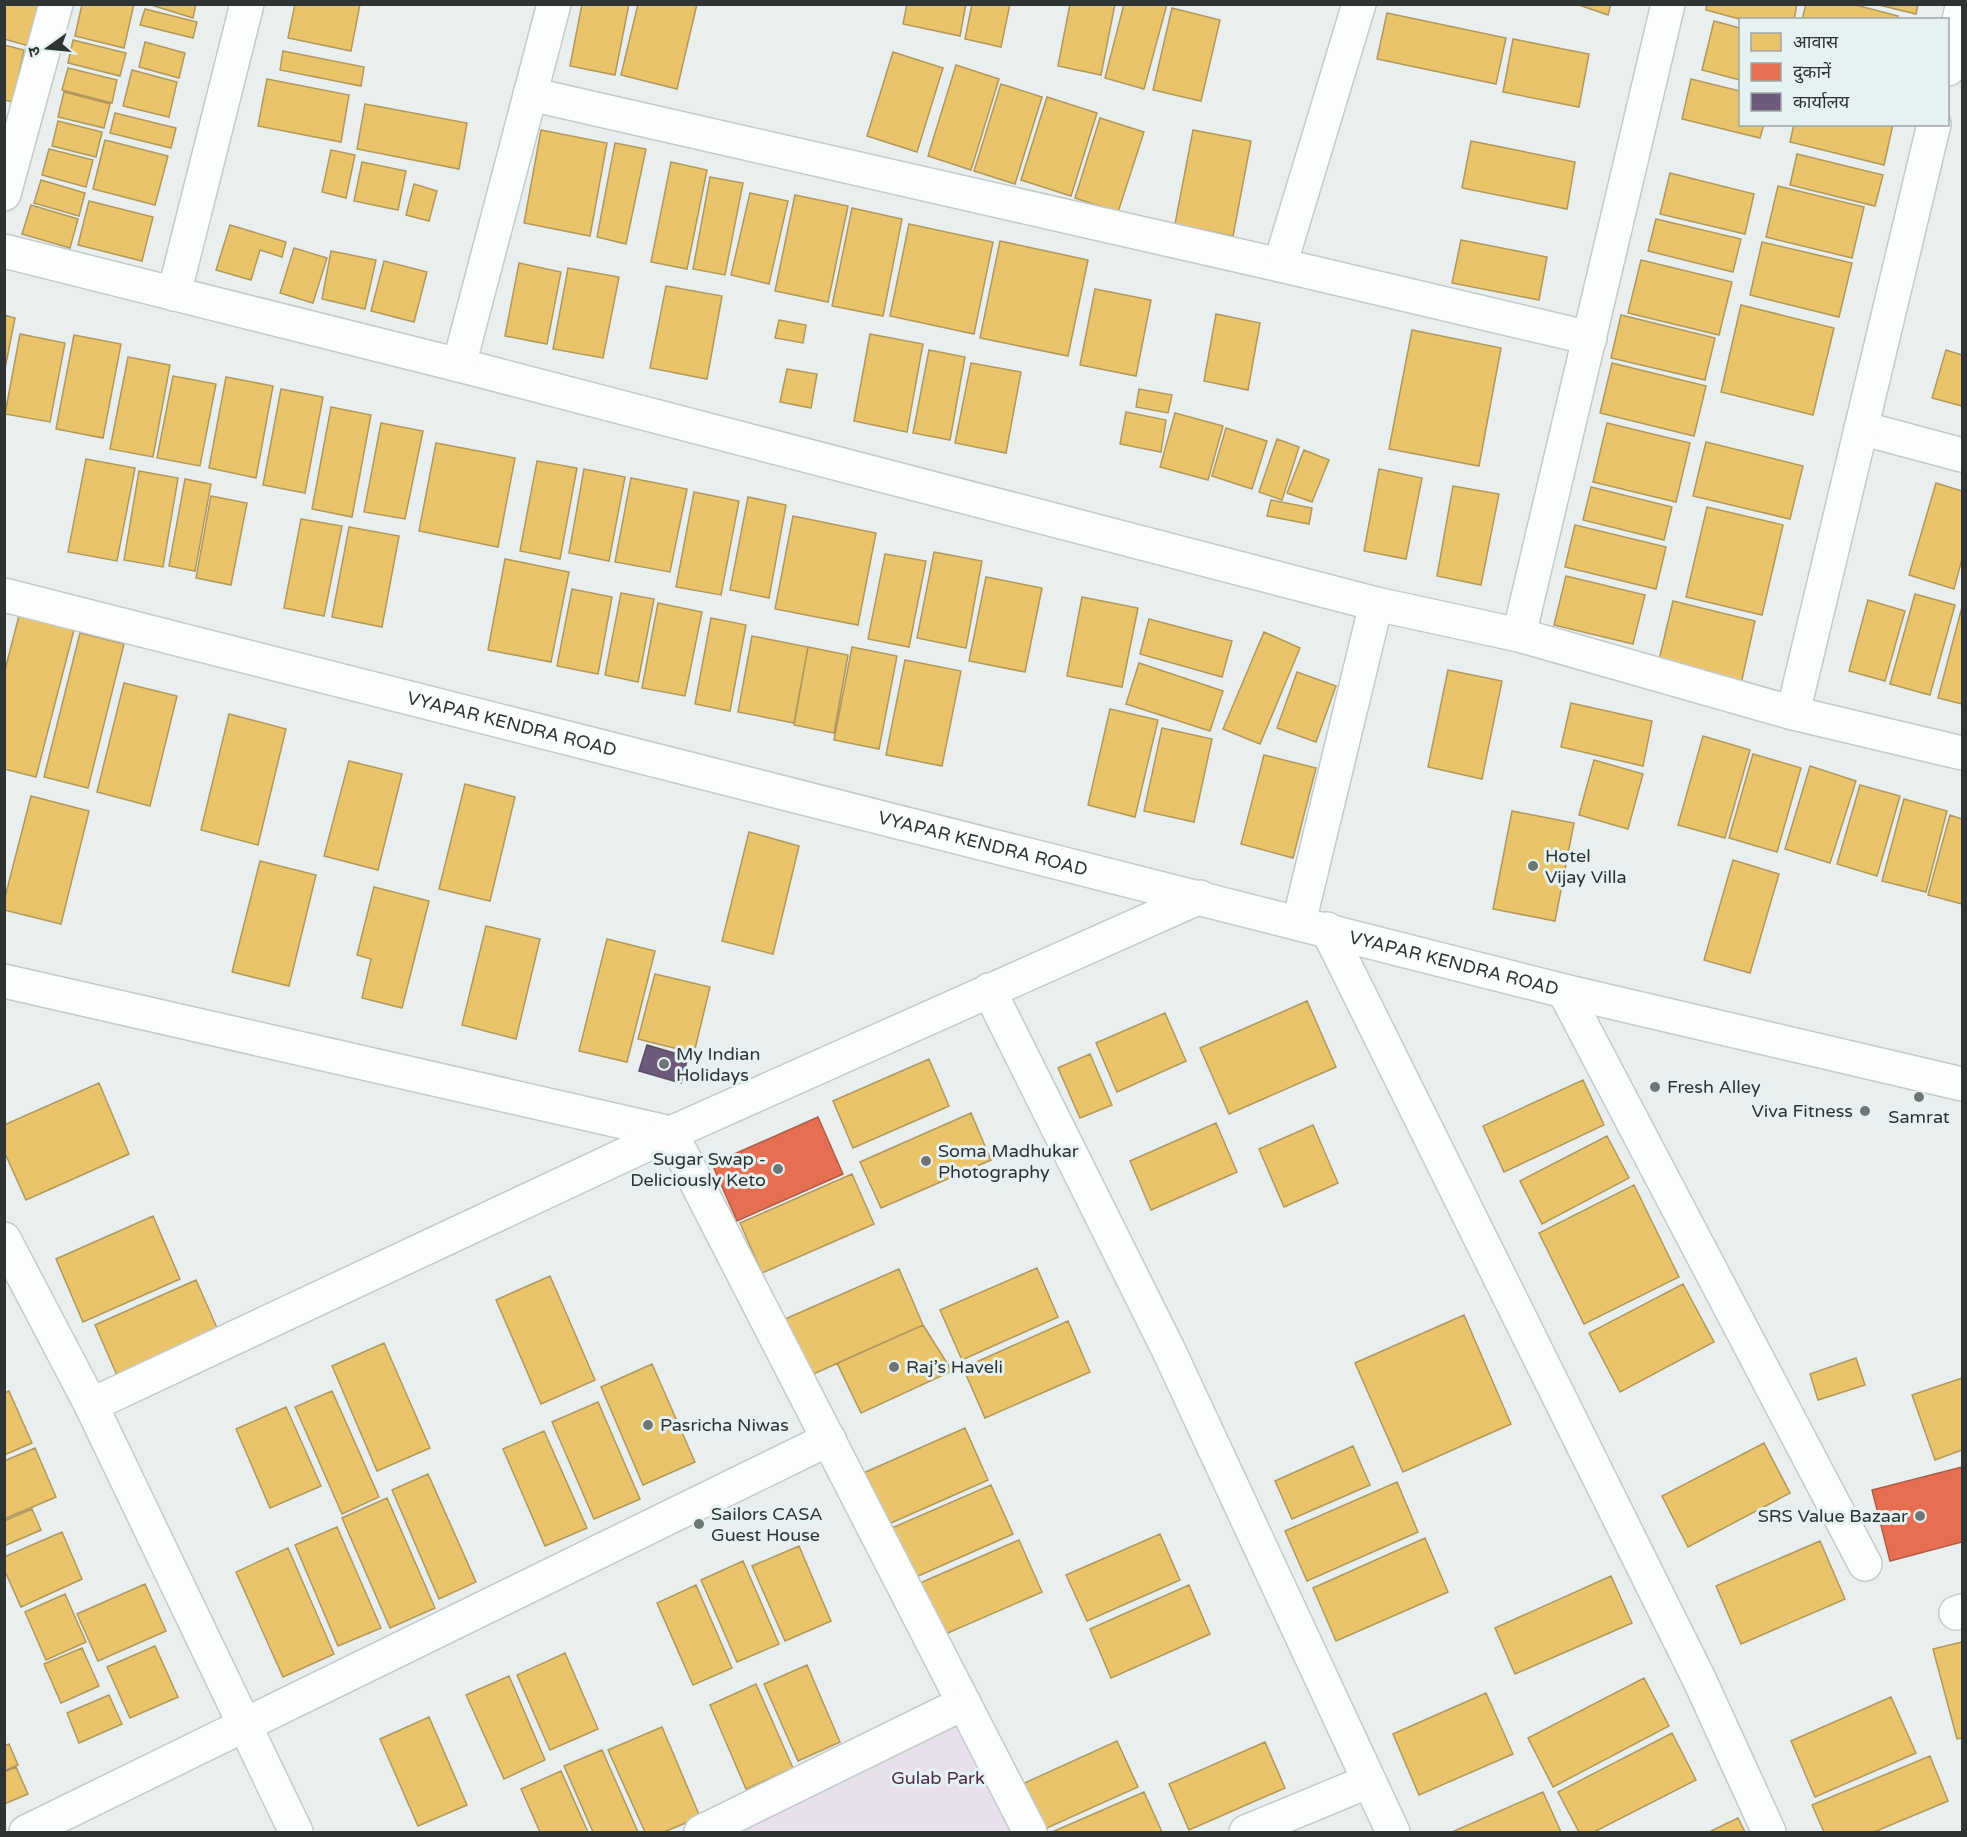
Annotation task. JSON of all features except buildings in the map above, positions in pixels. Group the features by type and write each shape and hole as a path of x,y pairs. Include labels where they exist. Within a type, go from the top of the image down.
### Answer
{"street":[{"path":"4,195 57,4"},
{"path":"174,294 248,4"},
{"path":"459,365 554,4"},
{"path":"1280,265 1359,4"},
{"path":"1519,635 1668,4"},
{"path":"1949,61 1962,7"},
{"path":"530,94 1590,338"},
{"path":"1793,713 1934,126"},
{"path":"4,251 459,365 1376,604 1519,635 1793,713 1962,753"},
{"path":"1862,428 1962,455"},
{"name":"VYAPAR KENDRA ROAD","path":"4,595 1564,991 1962,1084"},
{"path":"1376,604 1313,926 1695,1670 1769,1833"},
{"path":"91,1405 671,1133 1200,897"},
{"path":"4,981 671,1133 1030,1833"},
{"path":"989,990 1169,1351 1393,1833"},
{"path":"1564,991 1865,1564"},
{"path":"4,1239 91,1405 296,1833"},
{"path":"26,1833 829,1439"},
{"path":"701,1833 964,1703"},
{"path":"1246,1833 1368,1780"}],"green space":[{"name":"Gulab Park","path":"964,1703 1030,1832 701,1832"}],"place":[{"name":"Hotel Vijay Villa","path":"1533,866"},
{"name":"My Indian Holidays","path":"664,1064"},
{"name":"Fresh Alley","path":"1655,1087"},
{"name":"Samrat","path":"1919,1097"},
{"name":"Viva Fitness","path":"1865,1111"},
{"name":"Soma Madhukar Photography","path":"926,1161"},
{"name":"Sugar Swap - Deliciously Keto","path":"778,1169"},
{"name":"Raj’s Haveli","path":"894,1367"},
{"name":"Pasricha Niwas","path":"648,1425"},
{"name":"SRS Value Bazaar","path":"1920,1516"},
{"name":"Sailors CASA Guest House","path":"699,1524"}]}
